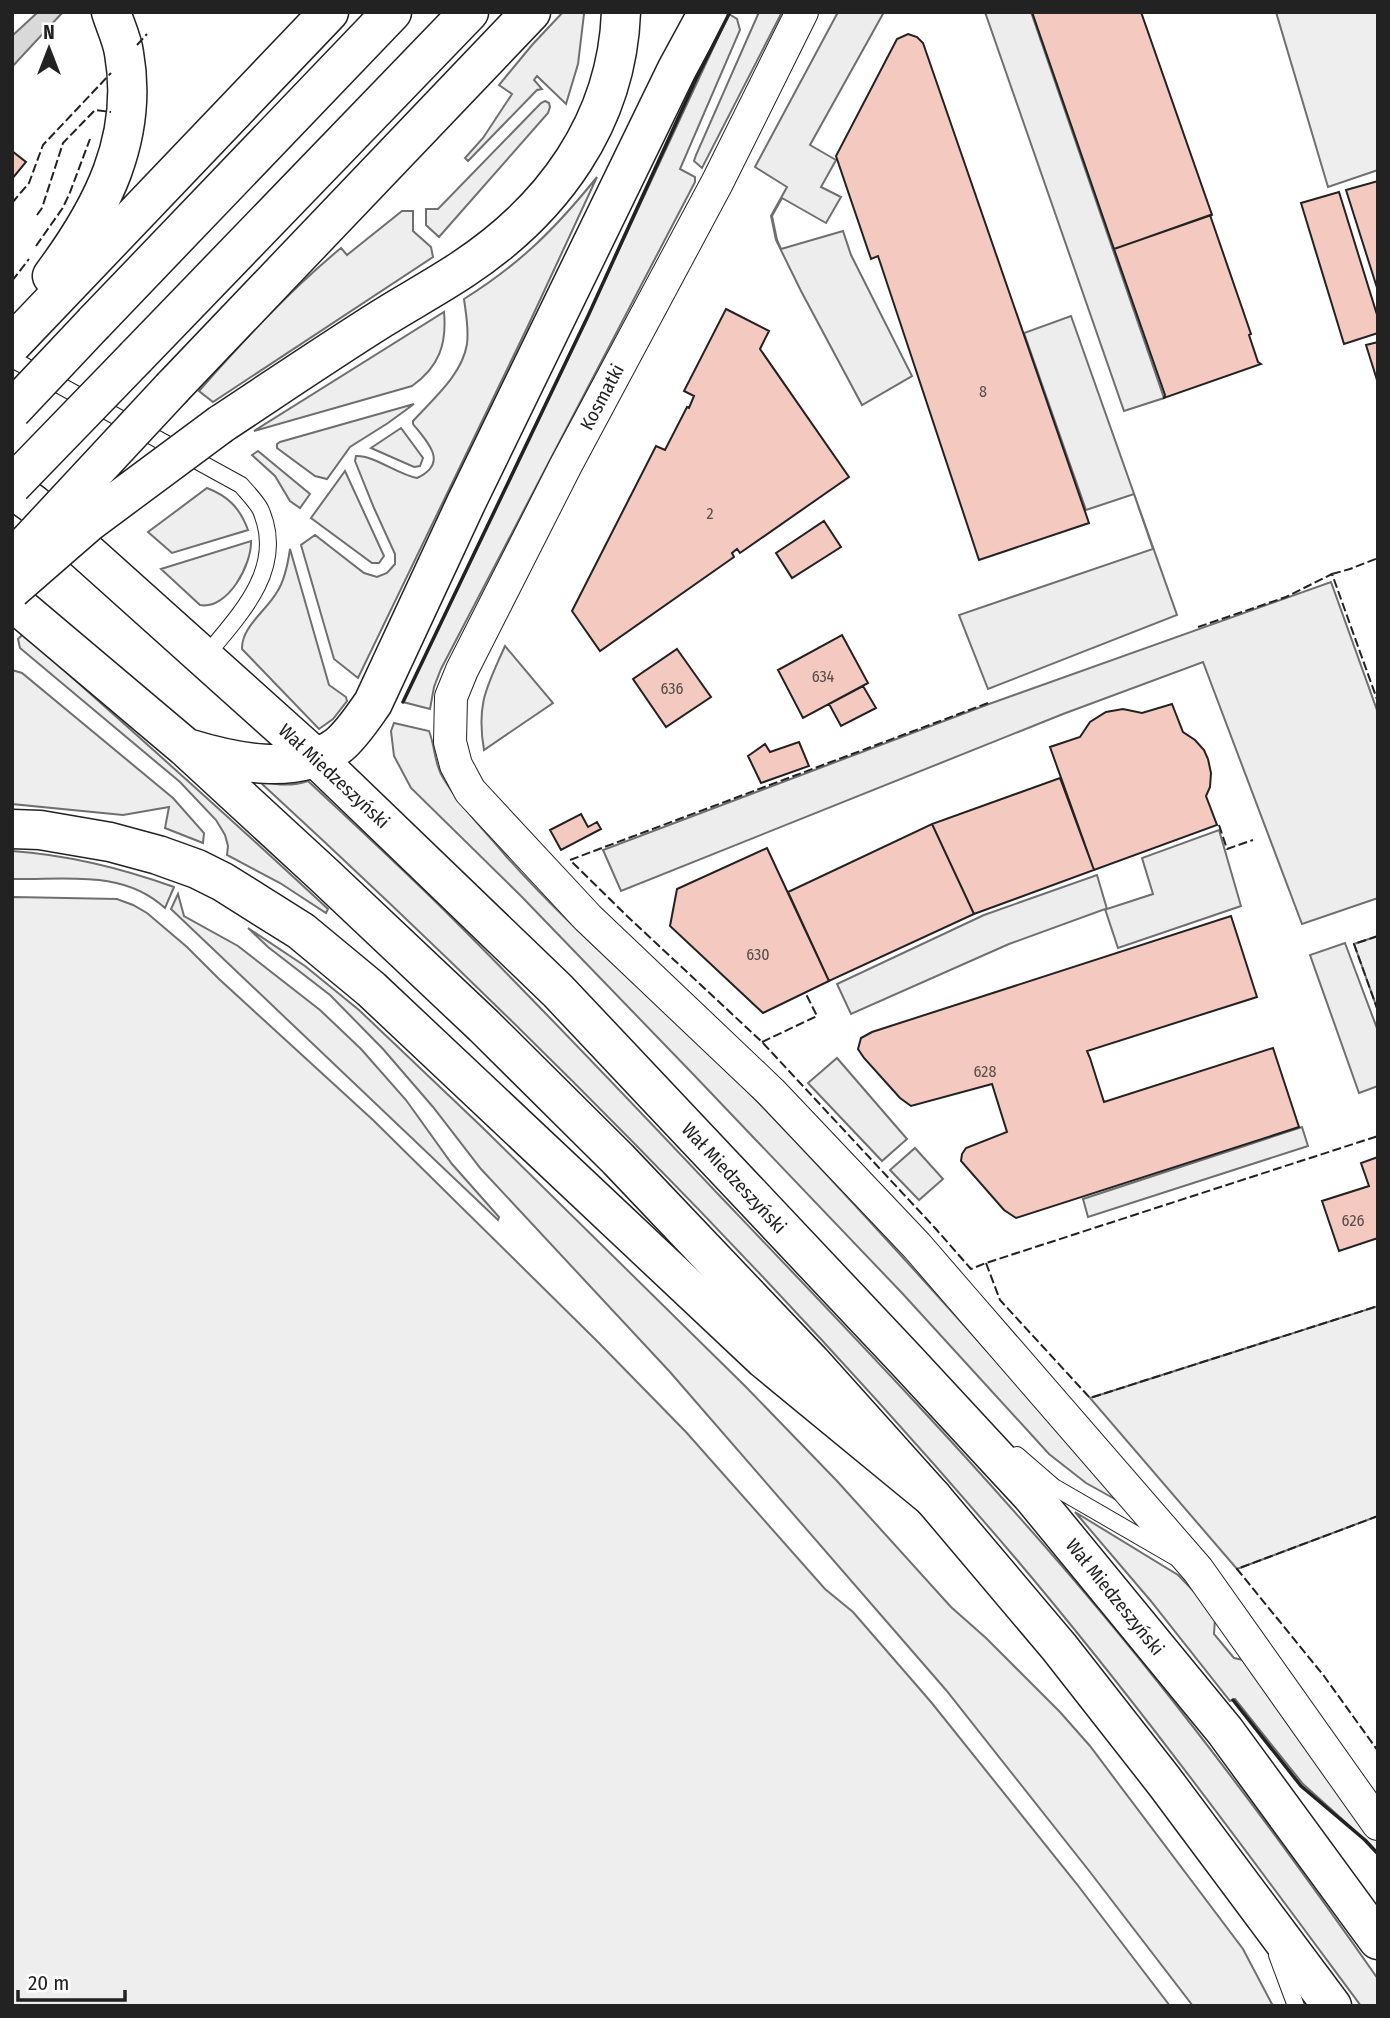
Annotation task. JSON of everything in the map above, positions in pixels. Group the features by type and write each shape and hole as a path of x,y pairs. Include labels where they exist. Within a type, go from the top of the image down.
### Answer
{"main road":[{"path":"12,344 52,291 70,252 101,201 122,146 129,94 124,50 111,12"},
{"path":"12,330 329,12"},
{"path":"12,410 392,12"},
{"path":"12,487 469,12"},
{"path":"12,560 531,12"},
{"path":"12,589 89,522 221,424 474,261 521,224 551,193 587,140 610,81 621,12"},
{"path":"185,747 237,760 294,763 316,758 339,745 373,703 466,503 677,69 708,12"},
{"name":"Wał Miedzeszyński","path":"12,487 316,758 558,991 906,1360 1032,1496 1216,1720 1378,1940"},
{"path":"12,601 185,747 484,1026 618,1159 811,1362 1017,1595 1108,1709 1332,2006"},
{"path":"12,828 110,842 158,855 206,874 301,931 371,989 764,1359 933,1498"}],"street":[{"name":"Kosmatki","path":"802,12 717,183 566,465 462,670 451,697 450,742 456,765 470,791 588,918 771,1091 908,1237 1198,1570"},
{"path":"1198,1570 1378,1824"}],"lane":[{"path":"12,359 241,485 261,508 268,535 268,556 262,579 251,598 205,657"},
{"path":"906,1360 1054,1487 1198,1570"},
{"path":"1261,1910 1296,2006"}],"shaded area":[{"path":"38,12 63,12 12,67 12,36"},
{"path":"563,12 584,14 578,64 566,104 537,76 534,80 542,89 537,90 468,161 465,158 483,138 512,94 499,85"},
{"path":"759,12 782,12 702,168 694,161 696,155"},
{"path":"838,12 884,12 810,145 836,160 821,187 841,197 826,223 782,198 772,216 781,249 843,231 851,255 912,376 862,405 776,240 771,216 787,187 755,167"},
{"path":"985,12 1031,12 1164,398 1124,411"},
{"path":"1276,12 1378,12 1378,170 1328,187"},
{"path":"729,14 737,19 740,30 680,169 695,177 695,182 441,669 430,709 403,702 588,316"},
{"path":"545,101 550,107 548,113 439,237 426,225 426,209 438,209"},
{"path":"597,177 358,678 334,659 301,545 315,535 364,573 377,577 387,573 395,564 395,554 355,461 356,456 417,478 427,472 432,466 433,452 413,421 446,386 464,355 468,333 464,299 503,272 536,244"},
{"path":"402,211 413,211 413,231 431,247 433,257 213,402 199,391 267,316 322,264 341,248 347,255"},
{"path":"444,312 444,334 439,354 429,371 412,386 254,431"},
{"path":"1071,316 1177,615 988,689 959,615 1153,549 1134,494 1086,510 1024,333"},
{"path":"414,404 350,447 327,479 315,476 277,448 280,442"},
{"path":"401,428 423,458 420,466 414,467 371,448"},
{"path":"258,451 310,494 300,508 290,501 275,476 252,455"},
{"path":"345,471 384,556 379,563 372,563 311,518"},
{"path":"207,488 232,504 248,530 172,553 148,532"},
{"path":"251,541 243,573 236,584 229,593 210,605 200,605 161,569"},
{"path":"290,549 329,685 346,697 347,701 333,719 319,729 242,649 250,626 280,587"},
{"path":"1331,582 1378,713 1378,898 1302,924 1203,662 1063,714 621,891 603,850 989,704"},
{"path":"23,634 290,874 328,909 326,913 280,883 227,855 225,835 216,820 180,782 20,648 18,639"},
{"path":"505,646 553,703 484,750 482,707 488,685"},
{"path":"12,670 22,673 173,798 204,833 203,843 165,828 169,807 123,815 12,804"},
{"path":"394,723 429,731 442,776 464,807 505,855 565,918 693,1038 802,1148 1122,1503 1086,1483 1049,1454 902,1293 692,1073 521,896 411,788 394,756 391,731"},
{"path":"261,781 297,784 308,781 437,903 587,1056 950,1441 1085,1593 1162,1686 1236,1782 1378,1979 1378,2006 1361,2006 1192,1780 1062,1614 928,1457 837,1357 745,1257 555,1064"},
{"path":"1219,830 1241,906 1118,948 1105,909 1009,944 851,1014 837,984 984,915 1097,875 1107,909 1153,894 1142,858"},
{"path":"12,851 94,863 174,887 165,908 131,887 112,882 73,878 12,879"},
{"path":"178,894 184,916 238,946 320,1010 361,1049 406,1100 452,1164 499,1217 498,1220 171,909"},
{"path":"14,897 117,899 147,913 373,1120 686,1432 825,1589 853,1612 931,1702 1076,1883 1170,2006 12,2006"},
{"path":"248,928 305,966 359,1010 483,1128 745,1386 837,1481 951,1607 1060,1712 1090,1746 1243,1949 1273,2006 1193,2006 946,1690 670,1372 481,1169 383,1049 330,995"},
{"path":"1378,936 1378,1011 1354,944"},
{"path":"1345,943 1378,1031 1378,1086 1359,1093 1310,955"},
{"path":"837,1058 907,1139 882,1161 808,1083"},
{"path":"1302,1127 1308,1146 1088,1217 1083,1199"},
{"path":"915,1148 943,1179 919,1200 890,1170"},
{"path":"1378,1306 1378,1516 1237,1569 1090,1398"},
{"path":"1075,1512 1178,1575 1209,1607 1215,1619 1214,1634 1234,1658 1248,1661 1378,1829 1378,1854 1303,1784 1235,1699 1230,1701 1150,1600"}],"building":[{"path":"1032,12 1141,12 1212,215 1114,249"},
{"path":"908,34 923,43 1089,523 979,560 878,256 871,259 836,156 897,39"},
{"path":"12,151 26,162 12,179"},
{"path":"1378,181 1378,291 1346,190"},
{"path":"1339,192 1378,318 1378,333 1344,344 1301,203"},
{"path":"1210,215 1258,362 1261,364 1164,398 1114,249"},
{"path":"726,309 769,331 760,349 849,477 740,553 737,549 732,553 734,557 600,651 572,611 656,446 665,450 687,407 689,408 694,396 684,391"},
{"path":"1378,342 1378,380 1377,380 1366,345"},
{"path":"824,521 841,547 792,578 776,553"},
{"path":"842,635 868,683 803,718 778,670"},
{"path":"677,649 711,697 666,727 633,679"},
{"path":"863,686 876,708 841,726 829,704"},
{"path":"1172,704 1183,732 1195,740 1208,759 1211,773 1206,796 1217,825 1094,870 1050,747 1080,737 1090,722 1106,712 1123,709 1142,713"},
{"path":"799,742 809,766 761,783 748,756 765,744 770,752"},
{"path":"1060,778 1094,870 974,914 932,824"},
{"path":"581,814 588,827 597,822 601,829 561,850 550,830"},
{"path":"932,824 974,914 829,981 788,892"},
{"path":"767,848 829,981 763,1013 670,926 677,889"},
{"path":"1231,916 1257,997 1087,1051 1104,1102 1273,1048 1299,1127 1016,1218 1004,1210 961,1161 966,1148 1007,1132 992,1084 911,1106 900,1098 858,1049 861,1038 872,1032"},
{"path":"1378,1157 1378,1238 1339,1251 1322,1201 1369,1186 1361,1163"}],"fence":[{"path":"137,45 147,34"},
{"path":"12,203 29,183 43,145 111,73"},
{"path":"37,215 42,208 63,143 95,110 111,112"},
{"path":"36,246 62,209 90,139"},
{"path":"12,281 29,259"},
{"path":"1332,574 1378,558"},
{"path":"1198,627 1286,597 1332,574 1378,702"},
{"path":"988,703 570,860 762,1042 971,1269 1378,1136"},
{"path":"1219,825 1227,849 1253,840"},
{"path":"1378,936 1354,944 1378,1011"},
{"path":"762,1042 817,1016 805,992"},
{"path":"986,1263 1000,1300 1090,1398 1378,1306"},
{"path":"1378,1516 1237,1569 1324,1676 1378,1751"}],"wall":[{"path":"403,702 730,12"},
{"path":"1233,1700 1301,1786 1378,1854"}]}
